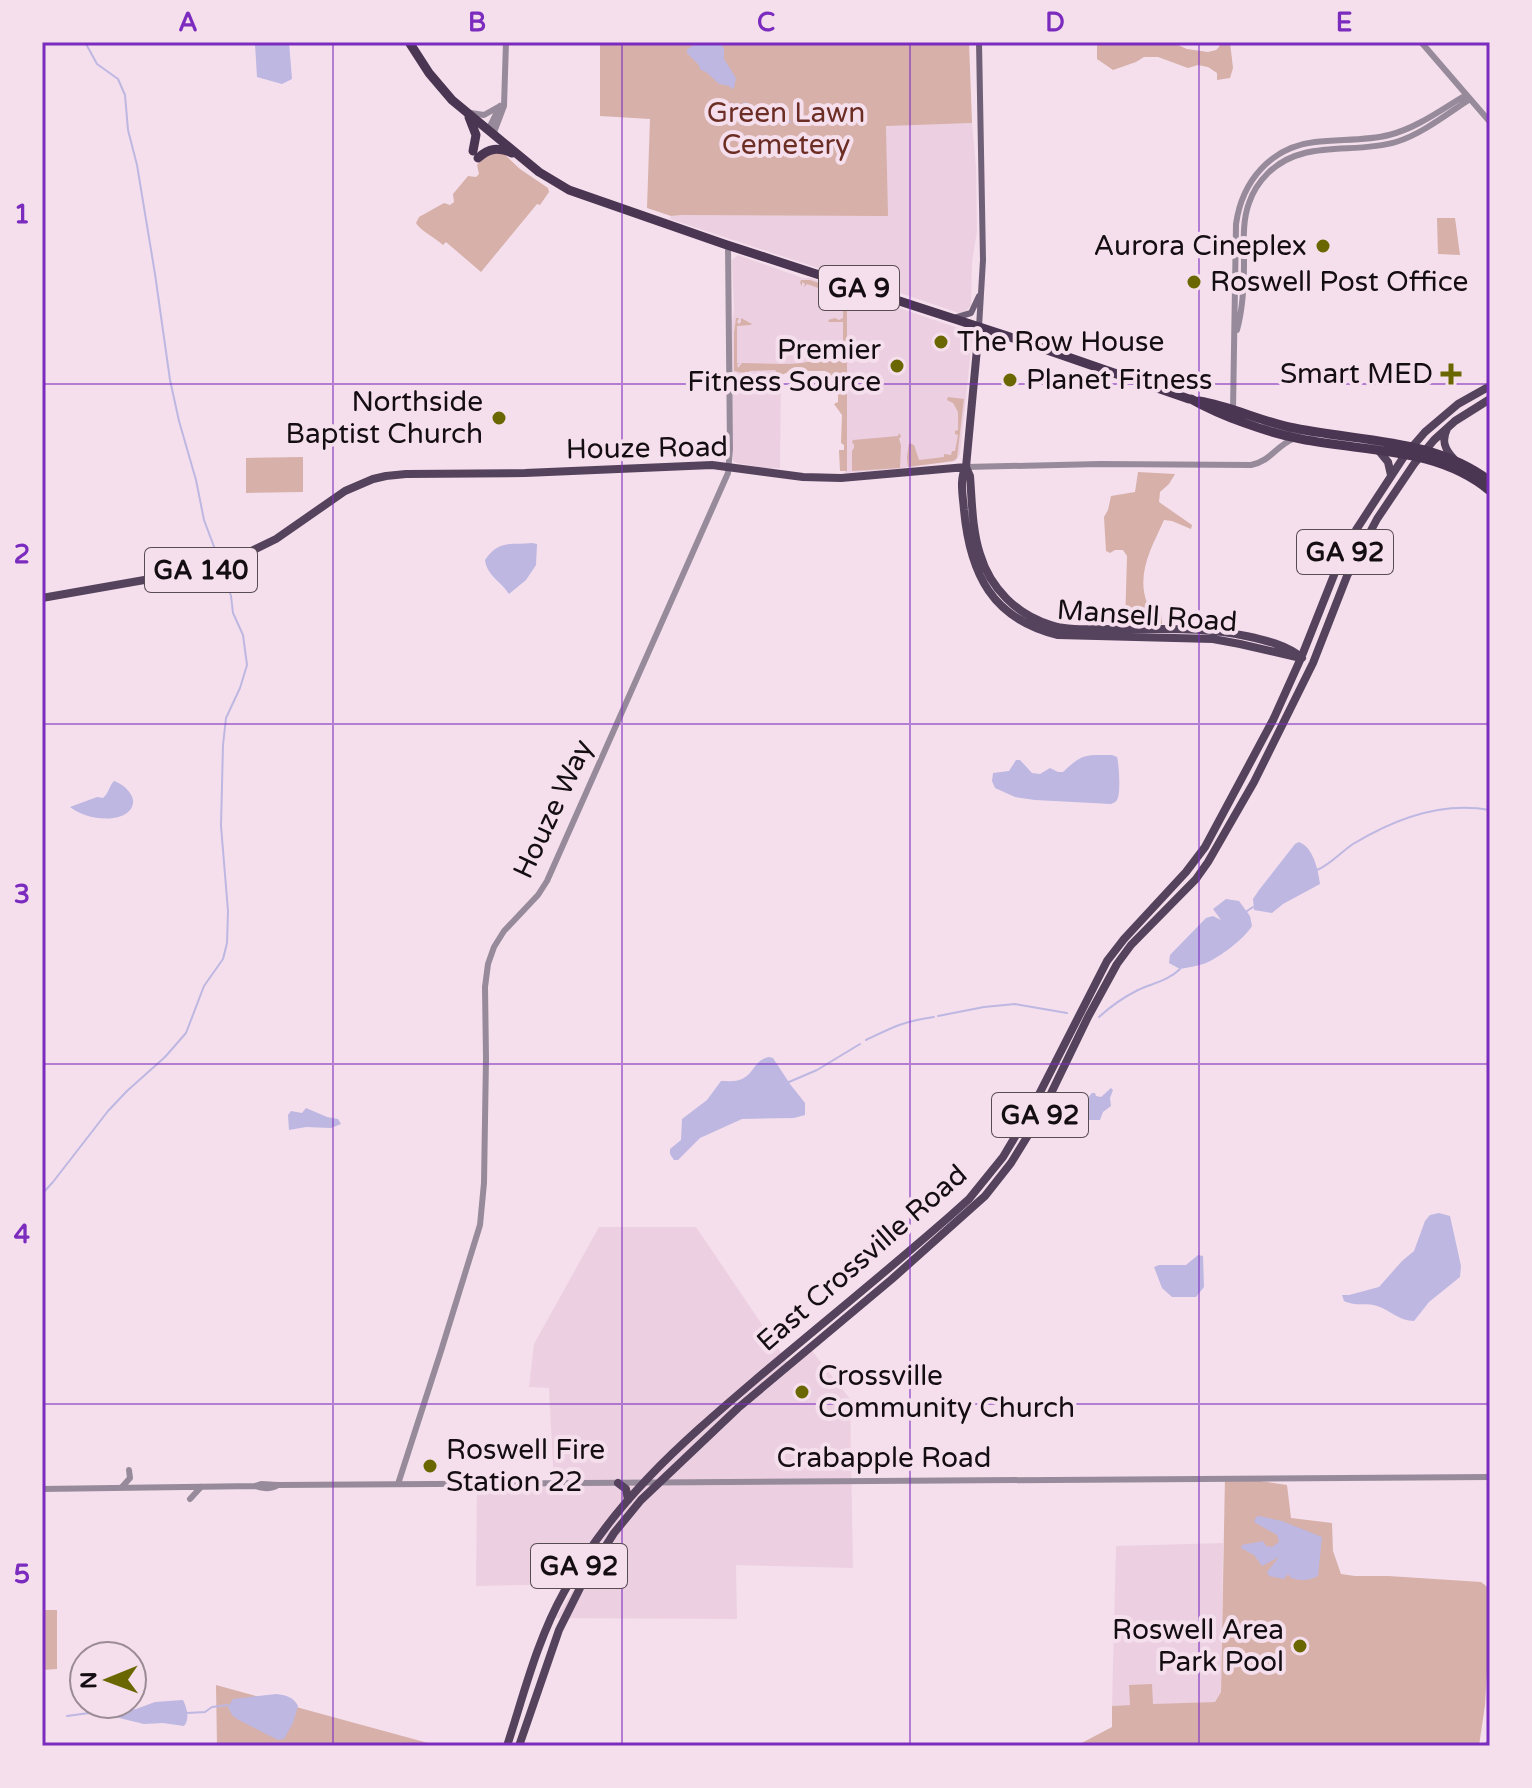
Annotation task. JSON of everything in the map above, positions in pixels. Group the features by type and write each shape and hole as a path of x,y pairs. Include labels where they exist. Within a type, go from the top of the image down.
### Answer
{"highway":[{"name":"GA 9","path":"409,42 446,95 521,158 569,190 1190,399 1208,409 1297,429 1412,446 1490,491"},
{"path":"464,111 476,133 475,154 496,148 521,158"},
{"name":"GA 9","path":"1233,414 1297,438 1455,460 1490,481"}],"main road":[{"name":"Mansell Road","path":"979,42 982,289 966,467 970,476 977,544 987,573 1011,603 1038,625 1058,635 1213,639 1295,651 1301,658 1313,663"},
{"path":"954,319 971,313 982,289"},
{"path":"977,353 987,340 1000,334"},
{"path":"1393,443 1425,432 1458,404 1490,386"},
{"name":"East Crossville Road","path":"659,1482 738,1408 892,1279 985,1196 1011,1163 1040,1116 1117,964 1131,945 1196,879 1253,783 1313,663 1360,548 1377,519 1422,453 1464,414 1490,399"},
{"path":"1449,426 1444,443 1455,460"},
{"name":"GA 92","path":"1405,455 1425,432"},
{"path":"941,469 959,461 967,444"},
{"path":"1379,451 1388,462 1391,476"},
{"name":"East Crossville Road","path":"642,1482 723,1408 969,1199 1003,1157 1031,1110 1107,961 1205,847 1273,720 1359,524 1405,455"},
{"path":"1409,471 1427,464 1441,463"},
{"name":"Houze Road","path":"42,598 205,569 231,561 273,541 345,491 383,477 713,465 822,478 966,467"},
{"name":"Mansell Road","path":"966,467 962,482 969,545 978,573 1004,608 1024,622 1038,625"},
{"path":"941,469 958,476 962,482"},
{"path":"1330,619 1330,606 1343,569 1341,560"},
{"path":"1292,679 1284,651 1310,637"},
{"name":"GA 92","path":"507,1746 534,1659 564,1590 592,1546 642,1482"},
{"name":"GA 92","path":"519,1746 547,1659 583,1582 614,1533 659,1482"},
{"path":"618,1483 627,1491 628,1500"}],"street":[{"path":"491,133 503,113 506,42"},
{"path":"1421,42 1490,122"},
{"path":"1233,414 1236,338 1242,307 1244,232 1247,210 1255,190 1269,172 1289,158 1303,153 1393,143 1412,135 1468,97"},
{"path":"464,111 484,115 502,103"},
{"name":"Houze Way","path":"398,1484 480,1225 484,1183 485,987 491,955 504,931 527,908 547,881 729,467 728,245"},
{"path":"728,276 733,257 747,251"},
{"path":"1274,431 1277,440 1274,453"},
{"name":"Houze Road","path":"966,467 1243,465 1264,461 1285,443 1297,438"},
{"path":"713,465 722,460 730,449"},
{"path":"121,1488 130,1478 129,1470"},
{"name":"Crabapple Road","path":"42,1489 1490,1477"},
{"path":"190,1499 202,1486"}],"shaded area":[{"path":"289,42 292,79 282,84 257,77 255,44"},
{"path":"700,42 721,42 724,59 736,78 734,88 719,84 701,70 687,53 687,49"},
{"path":"972,123 977,231 972,262 971,305 965,312 959,313 851,279 670,219 671,216 682,215 887,216 886,125"},
{"path":"738,255 971,334 960,454 956,461 845,473 845,370 781,370 780,468 733,461 732,260"},
{"path":"537,544 536,565 526,580 509,594 491,574 485,560 500,546"},
{"path":"1085,756 1117,757 1119,786 1117,800 1111,804 1015,797 995,788 992,781 993,773 1009,771 1016,760 1020,760 1032,773 1040,774 1050,768 1063,772"},
{"path":"114,781 132,796 133,805 124,815 100,818 70,807 97,797 103,798"},
{"path":"1299,842 1311,854 1320,884 1272,913 1254,910 1253,899"},
{"path":"1226,899 1239,901 1250,916 1252,926 1248,931 1218,957 1206,963 1180,969 1169,963 1170,955 1206,918 1213,916 1221,920 1213,909"},
{"path":"773,1058 805,1103 805,1115 742,1119 700,1138 678,1160 674,1160 670,1149 681,1140 682,1119 707,1100 721,1081 742,1079 760,1061"},
{"path":"1111,1088 1111,1106 1103,1112 1100,1120 1074,1118 1092,1093 1101,1097"},
{"path":"306,1108 338,1119 341,1124 331,1128 289,1130 288,1115 291,1111 302,1113"},
{"path":"1439,1213 1450,1216 1461,1266 1460,1277 1429,1302 1414,1321 1377,1306 1344,1301 1342,1295 1379,1287 1414,1251 1425,1221 1430,1215"},
{"path":"599,1227 696,1227 788,1363 809,1347 850,1399 853,1568 736,1565 737,1619 556,1618 577,1584 476,1586 477,1485 554,1484 549,1388 529,1387 534,1344"},
{"path":"1198,1255 1203,1256 1204,1287 1196,1297 1172,1297 1162,1288 1154,1267 1186,1265"},
{"path":"1259,1516 1282,1521 1322,1537 1318,1576 1302,1580 1291,1578 1288,1574 1284,1579 1269,1576 1267,1572 1279,1557 1262,1566 1254,1555 1241,1548 1242,1545 1263,1541 1266,1546 1272,1547 1279,1542 1277,1535 1254,1522"},
{"path":"1223,1543 1221,1692 1215,1702 1112,1706 1116,1546"},
{"path":"276,1694 292,1699 298,1706 284,1739 278,1740 237,1719 228,1707 233,1699"},
{"path":"183,1700 187,1713 184,1726 127,1720 148,1720 148,1705"}],"green space":[{"name":"Green Lawn Cemetery","path":"600,42 969,42 972,123 886,126 888,216 671,216 647,208 650,119 600,116"},
{"path":"1097,42 1171,42 1187,49 1208,52 1216,50 1220,42 1230,42 1233,68 1230,78 1217,80 1217,73 1208,67 1198,65 1188,68 1158,57 1144,57 1113,70 1097,59"},
{"path":"501,151 549,192 481,272 446,242 443,245 416,223 419,217 444,203 450,205 454,202 453,194 468,176 476,177 479,174 477,165 487,153"},
{"path":"1437,218 1455,218 1460,255 1438,254"},
{"path":"801,280 849,293 847,471 840,471 839,450 844,450 844,445 841,443 842,415 834,404 838,402 838,381 833,381 829,373 790,371 778,375 775,370 749,371 748,374 734,371 736,318 739,318 739,324 741,318 752,324 737,326 738,368 742,363 807,362 843,344 843,322 828,320 843,318 843,302 839,300 843,297 838,298 838,295 807,284 804,287"},
{"path":"948,397 964,399 957,458 908,467 909,443 914,445 919,460 944,457 944,454 951,455 955,451 958,412 947,400"},
{"path":"899,433 900,468 852,471 853,440 898,436"},
{"path":"303,457 303,492 246,493 246,458"},
{"path":"1138,472 1175,474 1160,492 1159,502 1192,525 1191,529 1164,520 1150,550 1144,571 1144,592 1147,603 1161,610 1162,624 1125,625 1127,556 1123,550 1106,551 1104,517 1111,496 1135,492"},
{"path":"1225,1476 1287,1485 1291,1518 1332,1523 1333,1551 1341,1574 1481,1582 1490,1589 1485,1705 1479,1746 1076,1746 1112,1727 1112,1706 1130,1705 1129,1685 1152,1684 1153,1704 1215,1702 1221,1692"},
{"path":"42,1610 57,1610 57,1669 42,1670"},
{"path":"216,1685 428,1743 436,1746 217,1746"}],"waterway":[{"path":"85,42 97,64 118,79 125,95 128,130 137,165 170,380 204,520 219,560"},
{"path":"744,103 756,108"},
{"path":"757,108 764,113 774,113"},
{"path":"776,114 781,121 790,122"},
{"path":"42,1194 108,1111 186,1033 204,986 223,959 228,911 221,826 223,745 226,718 247,665 243,635 233,613 221,566"},
{"path":"1317,870 1353,844 1419,814 1454,808 1490,810"},
{"path":"1247,911 1253,907"},
{"path":"1099,1017 1138,990 1180,969"},
{"path":"938,1016 1015,1004 1067,1013"},
{"path":"866,1040 899,1025 934,1017"},
{"path":"789,1082 817,1070 860,1044"},
{"path":"187,1713 205,1712 212,1707 228,1705"},
{"path":"1481,1746 1490,1740"}],"place":[{"name":"Aurora Cineplex","path":"1323,246"},
{"name":"Roswell Post Office","path":"1194,282"},
{"name":"The Row House","path":"941,342"},
{"name":"Premier Fitness Source","path":"897,366"},
{"name":"Smart MED","path":"1451,374"},
{"name":"Planet Fitness","path":"1010,380"},
{"name":"Northside Baptist Church","path":"499,418"},
{"name":"Crossville Community Church","path":"802,1392"},
{"name":"Roswell Fire Station 22","path":"430,1466"},
{"name":"Roswell Area Park Pool","path":"1300,1646"}]}
